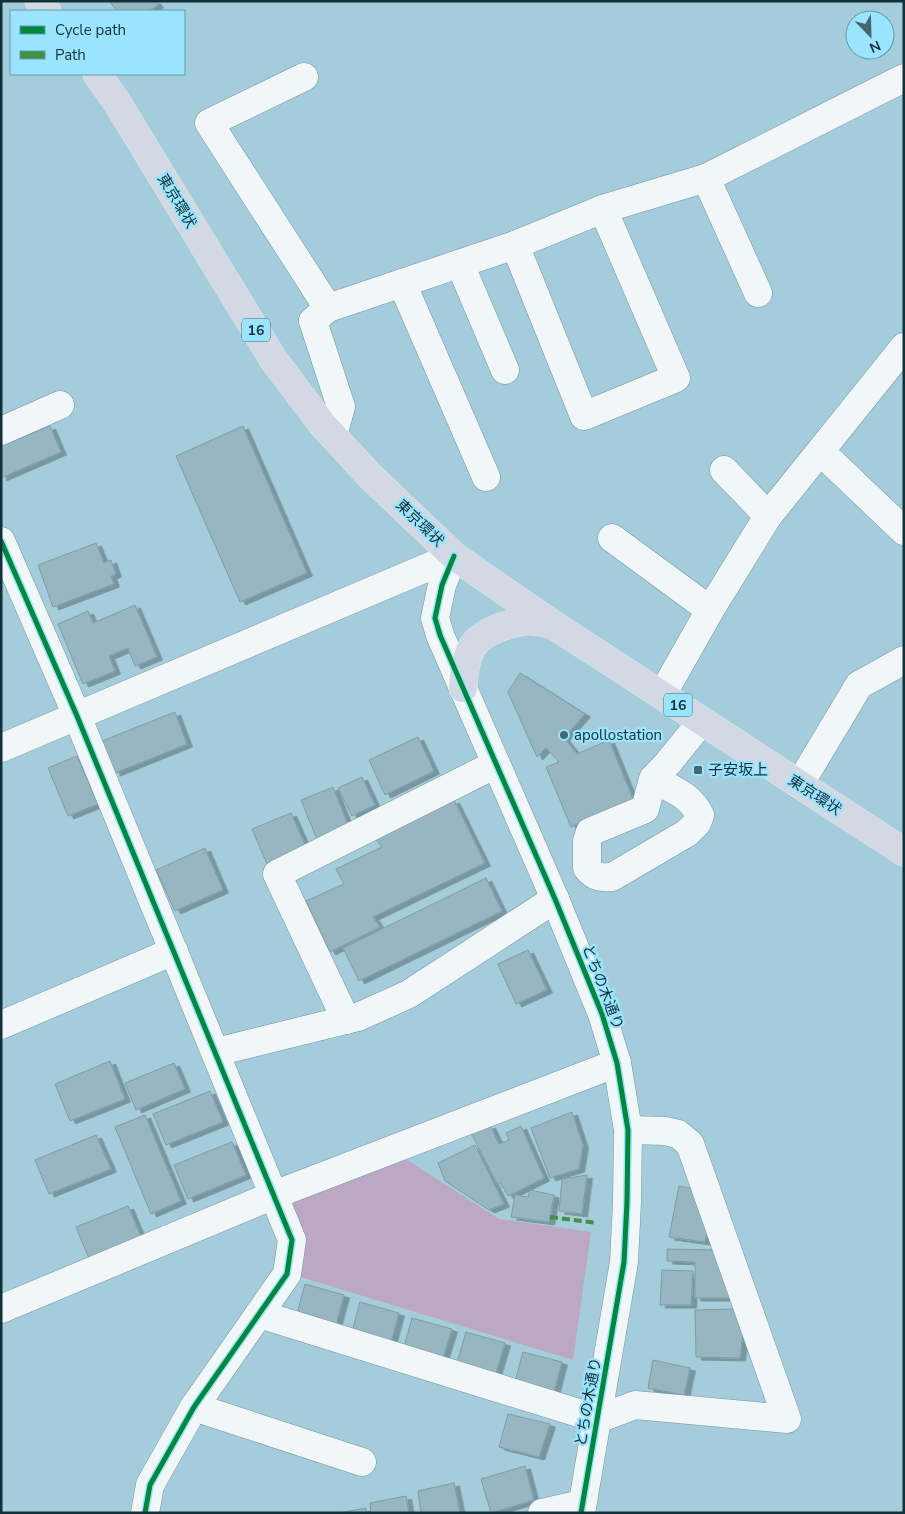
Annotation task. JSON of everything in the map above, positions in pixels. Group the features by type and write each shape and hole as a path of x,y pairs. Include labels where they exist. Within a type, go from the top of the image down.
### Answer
{"highway":[{"name":"東京環状","path":"98,75 118,104 273,359 322,424 370,476 454,556 552,624 904,852"},
{"name":"16","path":"463,688 464,668 471,649 481,637 504,626 526,621 552,624"}],"street":[{"path":"304,77 209,123 328,308"},
{"path":"333,435 341,407 313,321 328,308 515,245 603,209 706,178 904,78"},
{"path":"706,178 758,294"},
{"path":"515,245 584,416 676,378 603,209"},
{"path":"460,264 505,370"},
{"path":"402,283 486,477"},
{"path":"662,695 710,610 768,516 904,348"},
{"path":"1,431 60,404"},
{"path":"821,452 904,531"},
{"path":"724,470 768,516"},
{"path":"612,538 710,610"},
{"path":"1,541 77,716 292,1240 287,1274 194,1407 150,1485 145,1513"},
{"path":"1,748 454,556"},
{"name":"とちの木通り","path":"454,556 442,585 435,618 440,634 555,899 602,1014 617,1063 628,1130 624,1262 581,1509"},
{"path":"799,785 859,685 904,660"},
{"path":"654,779 702,721"},
{"path":"346,1020 276,874 496,764"},
{"path":"216,1052 358,1017 408,994 555,899"},
{"path":"1,1025 174,951"},
{"path":"1,1309 274,1195 617,1063"},
{"path":"259,1314 598,1419 635,1405 787,1419 690,1144 678,1134 665,1131 628,1130"},
{"path":"194,1407 362,1462"},
{"path":"542,1513 581,1509"}],"shaded area":[{"path":"404,1158 499,1219 591,1232 573,1360 291,1274 289,1220 295,1199"}],"building":[{"path":"109,1 155,1 158,5 150,10 116,10"},
{"path":"50,426 61,452 1,478 1,446"},
{"path":"243,426 307,573 240,602 176,456"},
{"path":"96,543 104,563 111,560 116,574 111,576 114,584 53,607 38,565"},
{"path":"135,605 157,657 135,666 128,648 109,656 115,671 83,684 58,624 88,611 93,623"},
{"path":"520,673 585,714 564,738 577,754 609,740 633,799 571,827 546,767 559,762 546,748 537,757 508,692"},
{"path":"175,712 187,744 115,773 102,741"},
{"path":"418,737 434,771 385,795 369,760"},
{"path":"77,756 98,804 68,816 48,768"},
{"path":"362,777 375,805 352,816 338,788"},
{"path":"333,787 350,830 318,842 301,800"},
{"path":"454,800 485,863 373,917 380,927 330,952 306,901 344,884 336,869 382,847 375,838"},
{"path":"291,813 306,847 267,864 252,829"},
{"path":"205,848 223,890 175,911 156,870"},
{"path":"486,878 502,911 359,981 343,948"},
{"path":"528,950 547,990 516,1004 498,964"},
{"path":"110,1061 125,1099 70,1121 55,1084"},
{"path":"174,1063 185,1089 136,1110 125,1083"},
{"path":"210,1091 223,1122 166,1145 153,1114"},
{"path":"572,1112 583,1145 579,1169 550,1178 531,1128"},
{"path":"145,1115 181,1201 151,1214 115,1127"},
{"path":"490,1125 499,1144 509,1140 506,1133 521,1126 544,1178 508,1196 500,1182 497,1184 471,1133"},
{"path":"96,1135 111,1169 49,1194 35,1160"},
{"path":"232,1142 246,1175 188,1199 174,1165"},
{"path":"475,1145 504,1204 489,1210 445,1181 438,1163"},
{"path":"587,1175 582,1214 559,1211 562,1179"},
{"path":"679,1186 695,1189 708,1224 705,1242 669,1237"},
{"path":"530,1190 554,1195 549,1222 511,1217 515,1195 528,1197"},
{"path":"128,1206 142,1239 90,1261 76,1227"},
{"path":"667,1249 713,1250 728,1281 730,1298 695,1298 695,1262 667,1261"},
{"path":"662,1270 693,1271 691,1305 660,1305"},
{"path":"305,1284 344,1295 336,1325 297,1314"},
{"path":"360,1302 399,1313 391,1342 352,1332"},
{"path":"733,1309 743,1333 740,1358 696,1357 695,1310"},
{"path":"412,1318 452,1329 443,1358 404,1347"},
{"path":"466,1332 505,1343 496,1373 457,1362"},
{"path":"523,1352 562,1362 554,1392 515,1382"},
{"path":"653,1360 690,1368 684,1395 648,1388"},
{"path":"508,1414 550,1424 539,1457 499,1447"},
{"path":"525,1466 534,1500 491,1513 481,1479"},
{"path":"454,1483 460,1513 421,1513 418,1491"},
{"path":"406,1496 409,1513 371,1513 370,1503"},
{"path":"366,1508 367,1513 339,1513"}],"marked path":[{"path":"550,1217 597,1223"}],"cycle path":[{"path":"1,541 77,716 292,1240 287,1274 194,1407 150,1485 145,1513"},
{"path":"454,556 442,585 435,618 440,635 555,899 602,1014 617,1063 628,1130 624,1262 581,1513"}],"place":[{"name":"apollostation","path":"564,735"},
{"name":"子安坂上","path":"698,770"}]}
